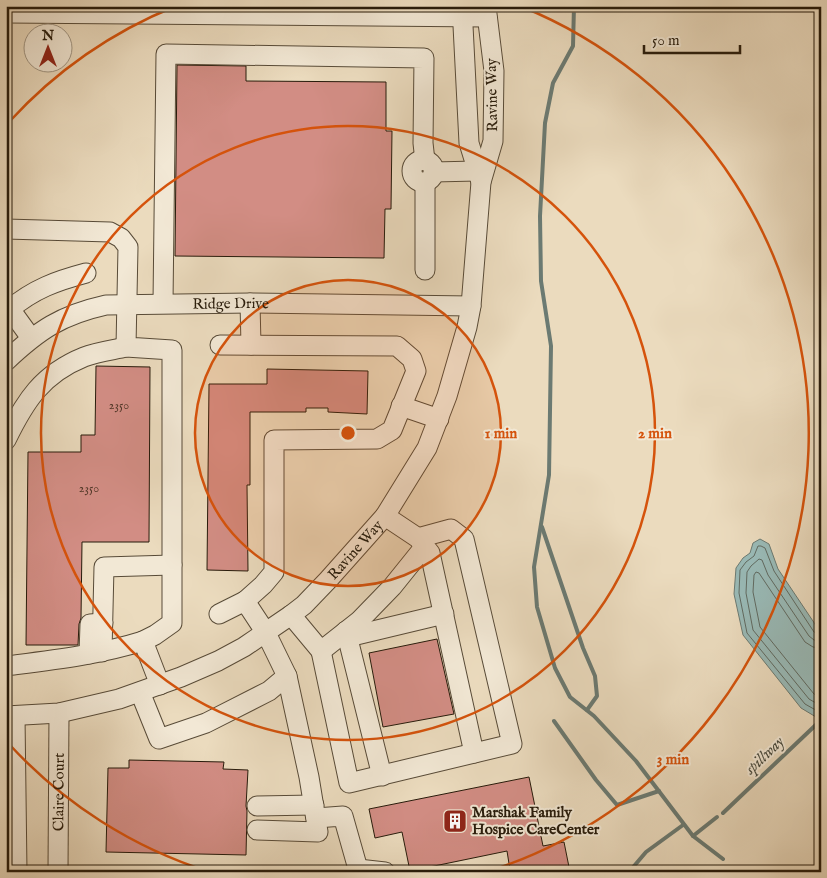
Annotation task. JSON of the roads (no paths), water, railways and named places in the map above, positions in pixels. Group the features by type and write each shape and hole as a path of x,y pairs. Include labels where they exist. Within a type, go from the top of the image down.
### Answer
{"street":[{"name":"Ravine Way","path":"463,12 470,143 479,176"},
{"path":"6,13 487,12"},
{"name":"Ravine Way","path":"10,716 59,713 102,704 160,685 218,661 244,647 291,616 328,580 385,516 427,448 439,419 462,345 471,306 479,176 493,141 494,71 487,12"},
{"path":"163,303 166,54 424,58 422,143 428,172 425,270"},
{"path":"428,172 479,176"},
{"path":"6,229 110,232 121,238 128,247 126,348"},
{"path":"31,338 8,309 26,296 55,282 86,273"},
{"path":"250,303 251,345"},
{"name":"Ridge Drive","path":"6,361 31,338 53,324 86,310 106,305 250,303 471,306"},
{"path":"219,614 245,601 274,572 274,440 377,439 392,430 416,371 412,359 397,346 220,345"},
{"path":"6,440 34,391 58,371 85,356 126,348 172,350 172,622 155,635 143,641 96,653 6,666"},
{"path":"401,406 439,419"},
{"path":"385,516 422,542 430,553 474,753"},
{"path":"291,616 321,651 350,784 512,744 464,539 451,529 422,542 392,587 347,634 321,651"},
{"path":"96,653 90,624 103,623 104,566 172,565"},
{"path":"245,601 266,633 287,676 309,777 318,832 257,830"},
{"path":"347,634 444,614"},
{"path":"347,634 382,776"},
{"path":"143,641 160,685"},
{"path":"140,692 159,739 206,723 269,692 287,676"},
{"name":"Claire Court","path":"58,872 59,713"},
{"path":"10,716 10,767 17,872"},
{"path":"257,806 343,816 357,870 385,872"}],"water":[{"path":"760,539 769,544 778,569 821,633 821,720 801,708 743,635 734,594 736,568 743,558 750,553 753,543"}],"waterway":[{"path":"574,6 573,46 553,83 545,123 540,216 541,281 551,346 549,475 534,567 537,607 555,668 570,697 594,716 636,761 693,836 723,859"},
{"path":"542,527 583,648 595,676 597,696 587,710"},
{"name":"spillway","path":"723,813 821,720"},
{"path":"554,721 596,780 617,805 659,791"},
{"path":"693,836 717,817"},
{"path":"629,872 646,852 683,825"}],"place":[{"name":"Marshak Family Hospice CareCenter","path":"455,821"}]}
